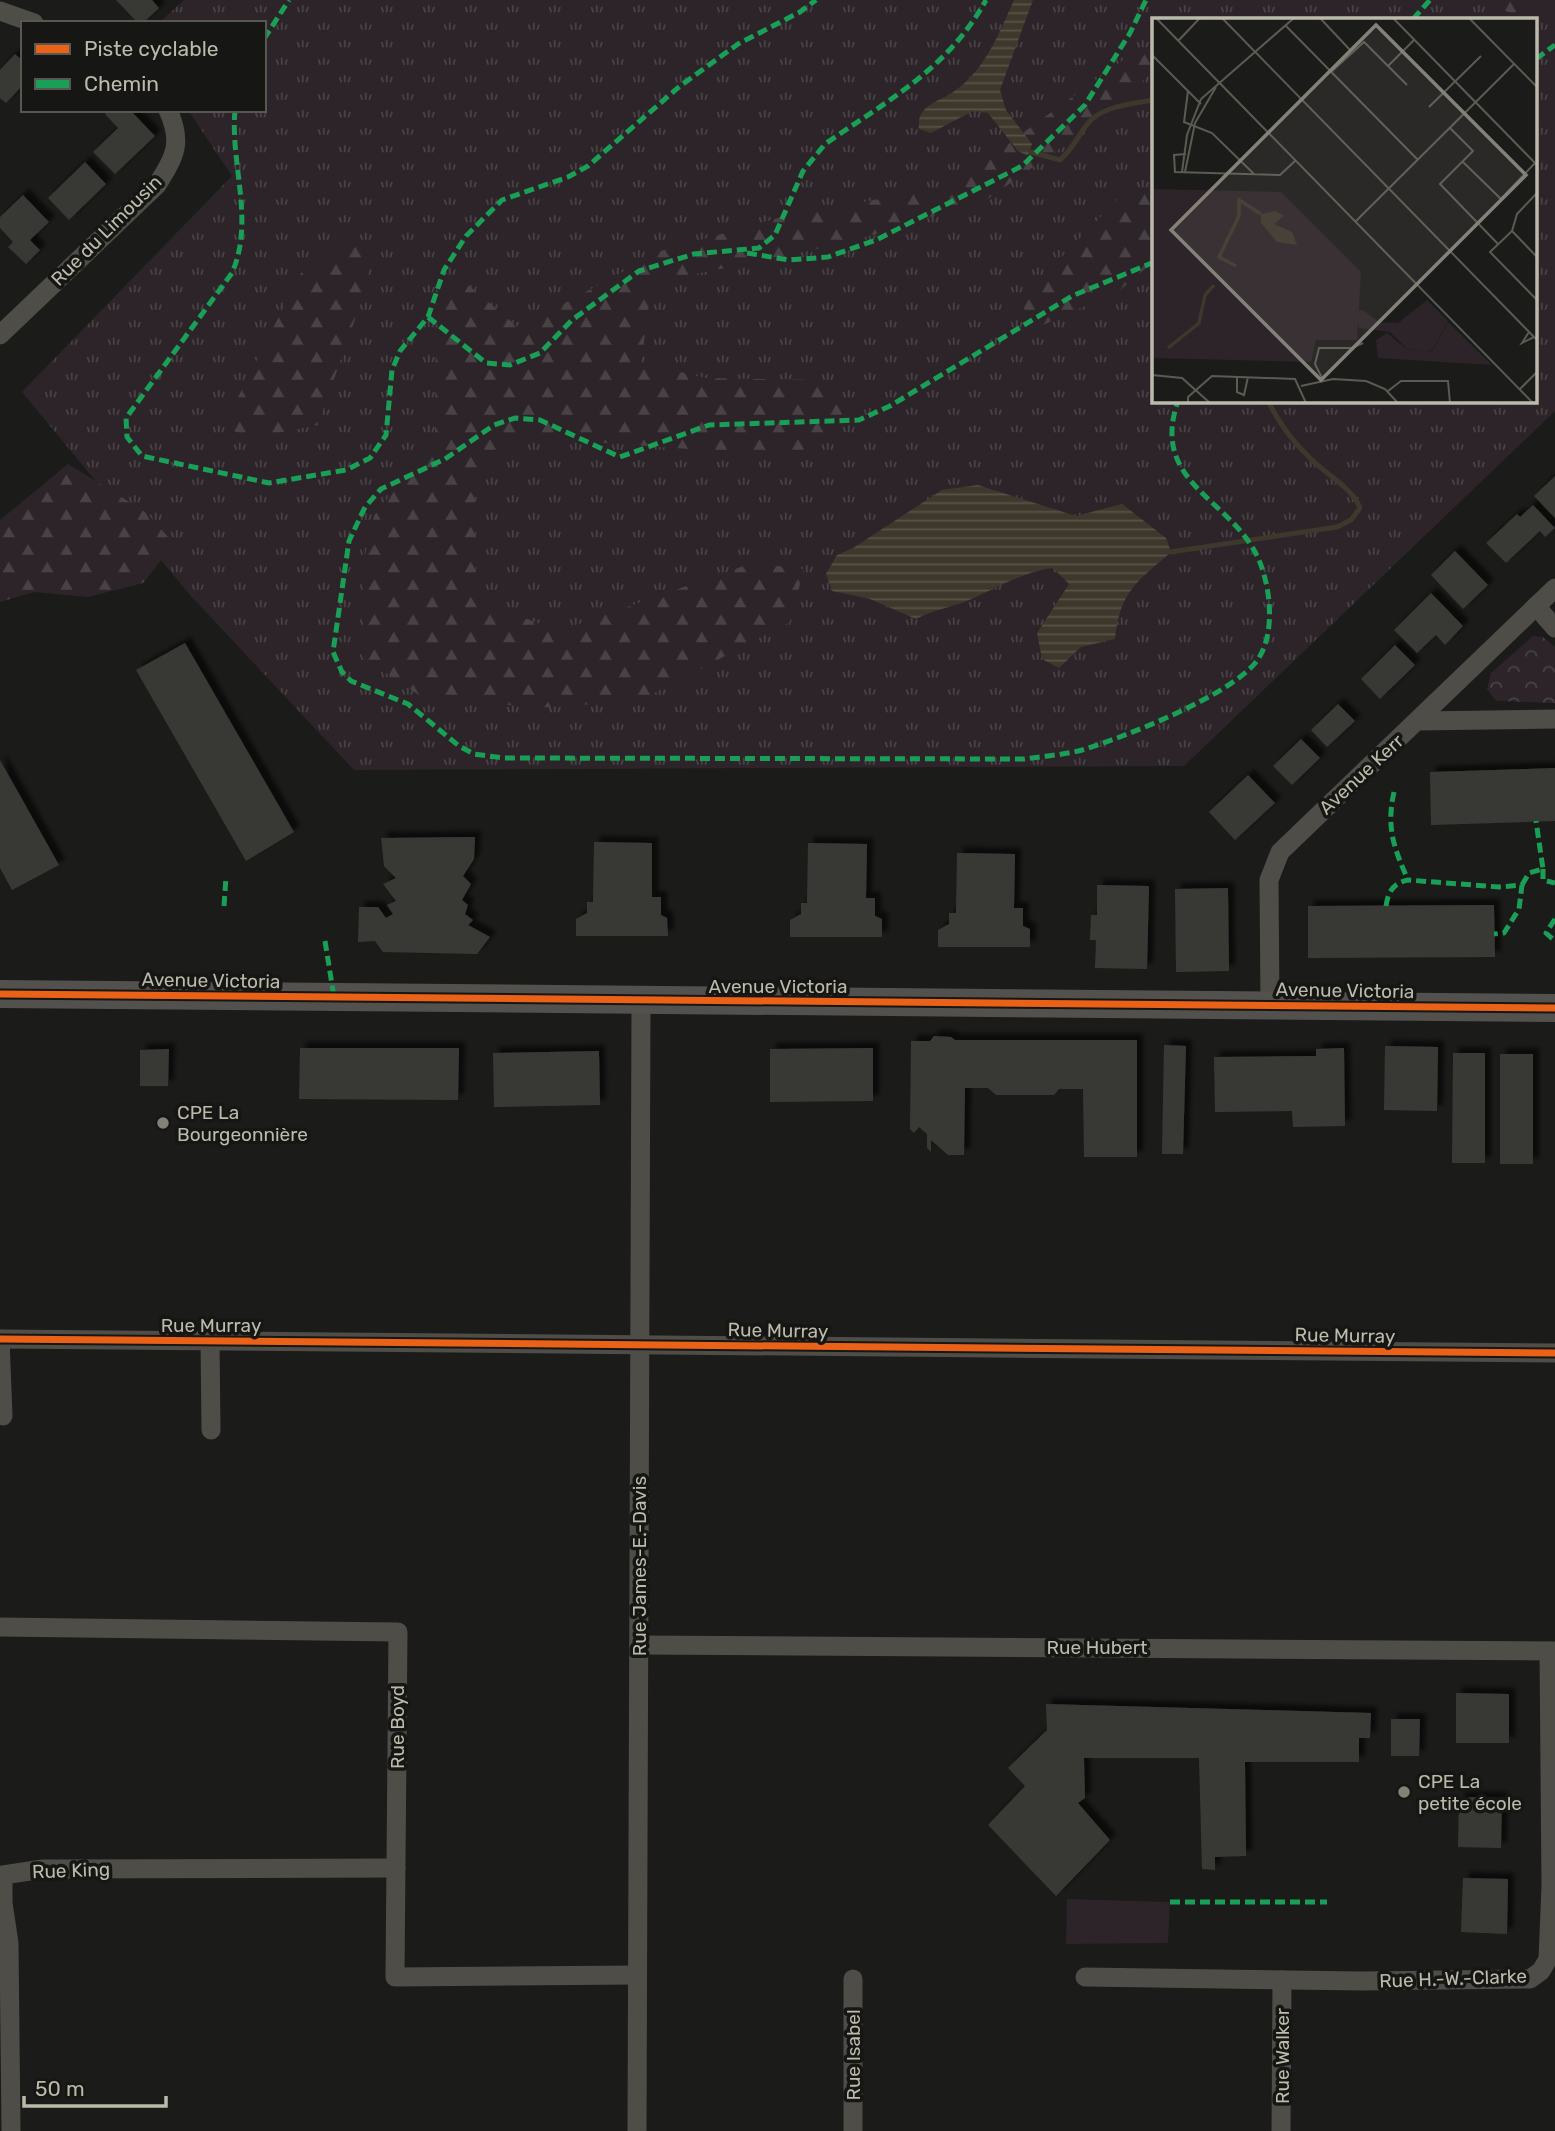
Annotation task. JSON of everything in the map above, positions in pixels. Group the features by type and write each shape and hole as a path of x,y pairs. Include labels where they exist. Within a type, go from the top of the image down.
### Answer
{"street":[{"path":"0,11 28,21"},
{"name":"Rue du Limousin","path":"0,335 157,185 175,155 177,129 169,112"},
{"name":"Avenue Kerr","path":"1270,1005 1269,880 1280,852 1555,588"},
{"path":"1536,606 1555,628"},
{"path":"1418,721 1555,719"},
{"name":"Avenue Victoria","path":"0,994 1555,1008"},
{"name":"Rue James-E.-Davis","path":"636,2131 641,1000"},
{"name":"Rue Murray","path":"3,1416 0,1339 1555,1353"},
{"name":"Rue Murray","path":"210,1340 211,1430"},
{"name":"Rue Boyd","path":"0,1627 398,1632 395,1977 637,1975"},
{"name":"Rue Hubert","path":"639,1645 1552,1651"},
{"name":"Rue H.-W.-Clarke","path":"1085,1977 1282,1980 1530,1979 1541,1970 1548,1959 1553,1866 1552,1651"},
{"name":"Rue King","path":"11,2131 9,1943 3,1903 3,1875 43,1869 396,1868"},
{"name":"Rue Isabel","path":"853,1979 853,2131"},
{"name":"Rue Walker","path":"1281,2131 1282,1980"}],"green space":[{"path":"184,0 1555,0 1555,411 1184,766 354,770 190,595 22,392 232,176 189,112 266,112 266,21 161,21"},
{"path":"1485,0 1541,0 1520,18"},
{"path":"1134,52 1152,56 1152,69 1125,103 986,200 846,243 652,283 641,363 706,378 831,380 844,420 800,457 525,437 475,489 476,600 559,631 752,563 804,569 790,622 639,701 534,708 419,695 365,659 362,568 374,516 435,437 436,285 461,279 519,328 661,251 789,215 949,187"},
{"path":"1152,186 1152,263 1119,291 1043,325 1017,303 1118,199"},
{"path":"354,235 370,276 318,425 253,438 223,427 301,273"},
{"path":"68,464 147,513 174,544 143,583 88,597 34,592 0,602 0,520"},
{"path":"1533,636 1543,637 1555,647 1555,703 1496,701 1487,689 1491,673"},
{"path":"1067,1899 1170,1902 1168,1943 1066,1944"}],"shaded area":[{"path":"1014,0 1033,0 1000,90 1006,110 1032,144 1028,156 1018,151 988,113 973,111 931,133 919,129 921,114 925,109 956,90 984,61"},
{"path":"978,485 1076,516 1122,504 1166,538 1171,552 1140,580 1126,598 1117,623 1115,639 1081,647 1059,668 1042,659 1037,633 1069,584 1053,568 1018,578 962,603 916,619 870,599 832,591 826,574 837,555 853,548 942,490"}],"building":[{"path":"116,0 152,0 159,8 145,21 136,21"},
{"path":"15,54 21,59 21,87 6,103 0,98 0,70"},
{"path":"132,112 155,136 115,174 93,152 118,128 105,114"},
{"path":"85,162 106,184 69,220 48,198"},
{"path":"23,195 49,222 30,240 40,250 26,264 8,247 13,242 0,228 0,217"},
{"path":"1555,476 1555,518 1534,496"},
{"path":"1533,505 1555,528 1545,537 1540,531 1506,563 1486,543 1517,514 1520,517"},
{"path":"1455,551 1488,585 1463,609 1431,575"},
{"path":"1431,593 1463,626 1445,645 1436,635 1417,653 1394,630"},
{"path":"185,643 294,832 246,861 136,670"},
{"path":"1395,645 1415,665 1380,699 1361,679"},
{"path":"1338,704 1355,721 1327,747 1311,730"},
{"path":"1301,739 1320,758 1292,785 1273,766"},
{"path":"0,760 59,865 12,890 0,868"},
{"path":"1555,768 1555,821 1431,825 1430,772"},
{"path":"1248,775 1275,803 1235,840 1209,812"},
{"path":"475,837 474,859 463,876 471,884 462,900 468,905 465,914 473,920 468,925 490,937 477,954 383,952 375,941 358,942 359,907 378,907 386,918 393,914 387,905 396,901 383,884 396,878 384,866 381,838"},
{"path":"594,842 652,843 652,897 661,897 661,915 667,918 668,936 576,936 576,919 587,913 587,902 593,902"},
{"path":"808,843 867,844 866,898 875,898 875,916 882,919 882,937 790,937 790,920 801,914 801,903 807,903"},
{"path":"957,853 1015,854 1014,908 1023,908 1023,926 1030,929 1030,947 938,947 938,930 949,924 949,913 956,913"},
{"path":"1097,885 1149,886 1147,969 1095,968 1096,940 1090,940 1091,915 1097,915"},
{"path":"1228,888 1229,971 1176,972 1175,889"},
{"path":"1494,905 1495,957 1308,958 1308,906"},
{"path":"934,1036 951,1037 955,1040 1137,1040 1137,1157 1084,1157 1083,1089 1059,1089 1054,1095 996,1095 988,1088 965,1088 964,1155 948,1155 931,1140 931,1152 927,1148 927,1134 919,1127 914,1133 910,1129 911,1041 930,1041"},
{"path":"1164,1045 1186,1046 1183,1154 1162,1154"},
{"path":"1385,1046 1438,1047 1437,1111 1384,1110"},
{"path":"300,1048 459,1048 458,1100 299,1099"},
{"path":"873,1048 873,1101 770,1102 770,1049"},
{"path":"1344,1048 1345,1126 1293,1127 1292,1111 1215,1112 1214,1057 1316,1056 1316,1049"},
{"path":"169,1049 168,1086 140,1086 140,1050"},
{"path":"599,1051 600,1105 494,1107 493,1053"},
{"path":"1453,1053 1485,1053 1485,1163 1452,1163"},
{"path":"1500,1054 1533,1054 1533,1164 1500,1164"},
{"path":"1456,1693 1509,1694 1509,1743 1456,1743"},
{"path":"1046,1704 1371,1713 1370,1738 1359,1738 1359,1762 1245,1762 1246,1856 1215,1857 1215,1870 1202,1869 1199,1758 1084,1758 1085,1798 1078,1803 1110,1840 1056,1896 988,1825 1025,1786 1008,1768 1047,1730"},
{"path":"1391,1719 1420,1719 1419,1756 1391,1756"},
{"path":"1459,1797 1502,1798 1501,1848 1458,1847"},
{"path":"1463,1878 1508,1879 1507,1934 1461,1932"}],"waterway":[{"path":"1031,152 1060,160 1097,115 1121,106 1152,100"},
{"path":"1171,552 1337,527 1351,520 1360,508 1351,494 1297,445 1269,402"}],"marked path":[{"path":"266,36 289,0"},
{"path":"235,112 234,131 242,213 239,253 232,273 126,418 127,437 142,456 269,483 346,470 370,458 386,435 392,370 400,351 428,317 444,270 466,236 502,200 568,177 588,166 680,86 738,44 800,12 816,0"},
{"path":"428,317 486,363 510,365 540,353 572,320 639,271 694,254 759,248 775,235 803,171 825,144 893,98 935,65 954,46 986,0"},
{"path":"747,253 789,260 828,257 876,240 1022,166 1085,105 1130,33 1146,0"},
{"path":"1414,18 1430,0"},
{"path":"1538,58 1555,45"},
{"path":"1152,263 1072,296 890,406 859,420 709,425 620,457 540,420 515,418 494,425 445,459 381,489 365,507 349,541 333,652 342,672 351,681 408,704 459,746 474,754 503,758 1024,759 1082,750 1124,736 1175,714 1223,688 1243,675 1256,662 1267,639 1269,598 1259,560 1247,539 1184,471 1175,452 1172,429 1178,402"},
{"path":"1394,792 1391,827 1408,880"},
{"path":"1522,885 1529,873 1543,869 1536,821"},
{"path":"1543,869 1543,880 1555,883"},
{"path":"224,906 226,877"},
{"path":"1386,906 1392,889 1408,880 1499,887 1522,885 1519,909 1504,933 1494,934"},
{"path":"1555,919 1546,933 1555,941"},
{"path":"325,941 334,997"},
{"path":"1170,1902 1327,1902"}],"cycle path":[{"path":"0,994 1555,1008"},
{"path":"0,1339 1555,1353"}],"place":[{"name":"CPE La Bourgeonnière","path":"163,1123"},
{"name":"CPE La petite école","path":"1404,1792"}]}
